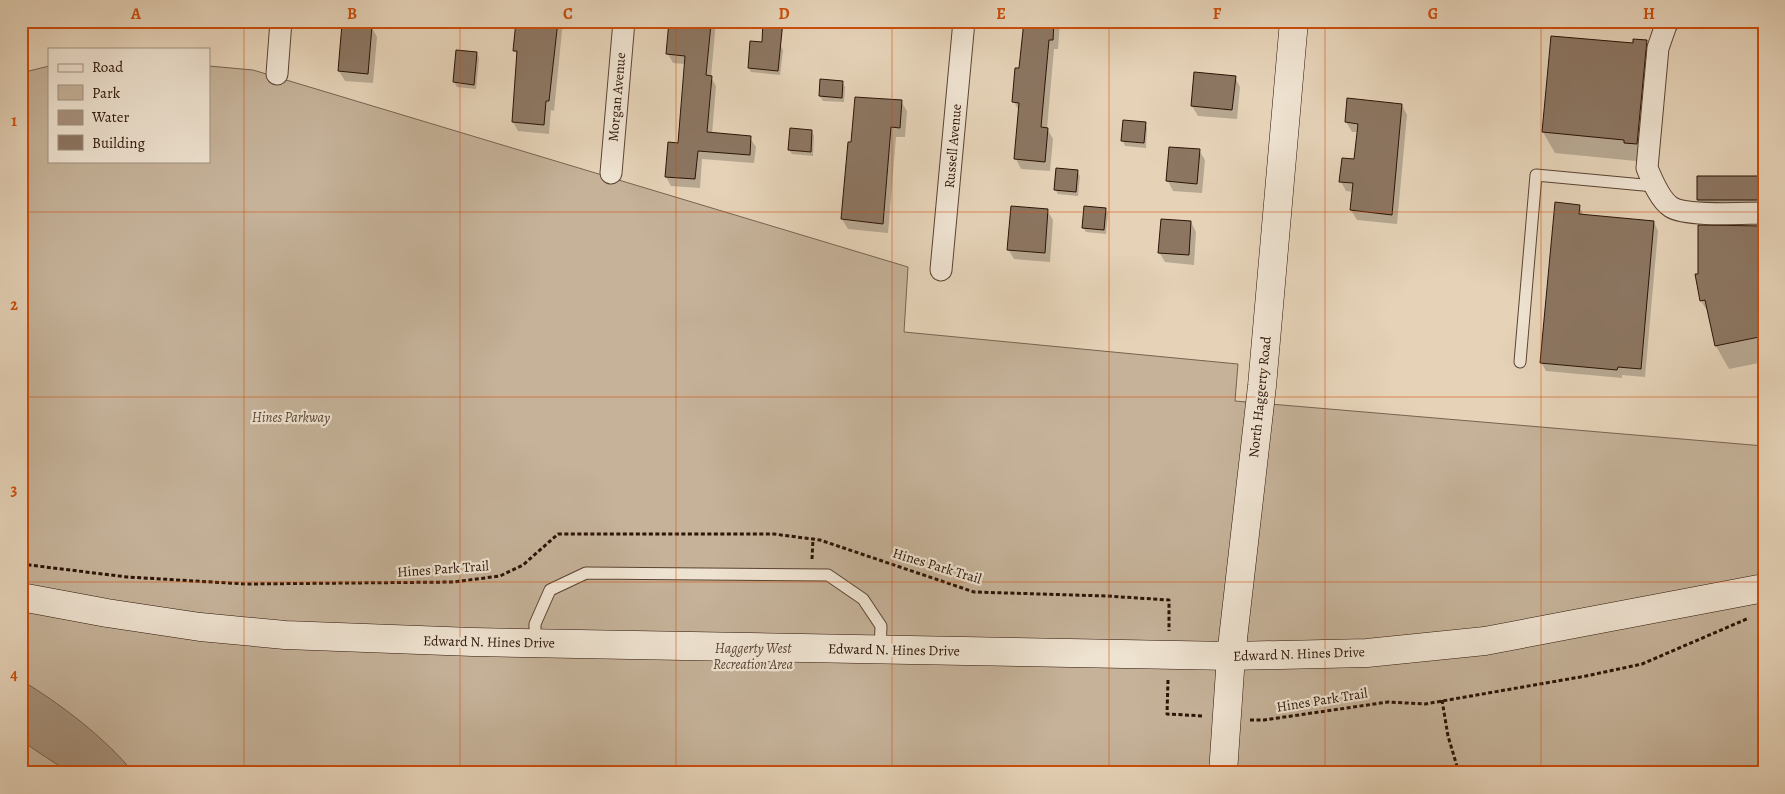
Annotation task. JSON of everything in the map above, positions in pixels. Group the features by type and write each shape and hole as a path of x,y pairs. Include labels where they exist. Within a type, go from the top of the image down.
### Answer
{"street":[{"path":"277,74 281,21"},
{"name":"Morgan Avenue","path":"611,173 624,21"},
{"name":"Russell Avenue","path":"941,270 964,21"},
{"name":"North Haggerty Road","path":"1223,773 1231,656 1262,386 1294,21"},
{"path":"1669,21 1658,48 1657,57 1647,168 1654,186 1671,207 1687,212 1764,212"},
{"name":"Edward N. Hines Drive","path":"21,597 107,613 200,627 285,635 535,643 1231,656 1367,653 1485,641 1762,588"}],"lane":[{"path":"1520,362 1536,175 1654,186"},
{"path":"535,643 535,624 550,590 586,573 828,575 863,599 881,626 880,650"}],"path":[{"name":"Hines Park Trail","path":"21,564 127,577 246,584 454,582 500,576 523,565 558,534 774,534 820,540 974,592 1169,600 1167,714 1227,719 1264,720 1388,702 1425,704 1586,676 1642,664 1756,616"},
{"path":"1442,700 1448,736 1459,773"},
{"path":"1673,773 1686,772"}],"green space":[{"name":"Hines Parkway","path":"48,66 48,162 210,162 210,66 253,70 908,267 904,332 1238,364 1235,401 1764,446 1764,773 21,773 21,73"}],"water":[{"path":"21,680 81,722 109,746 134,773 70,773 21,739"}],"building":[{"path":"516,21 558,21 549,101 546,101 544,125 512,122 517,51 513,51"},
{"path":"669,21 711,24 706,75 712,76 707,132 751,136 750,155 698,151 695,179 665,177 668,142 678,143 685,56 666,54"},
{"path":"763,21 783,21 778,71 748,68 750,41 762,42"},
{"path":"1024,21 1054,21 1053,40 1049,40 1041,127 1048,128 1045,162 1014,159 1019,103 1012,102 1015,68 1019,68"},
{"path":"342,24 372,26 368,74 338,71"},
{"path":"1551,36 1633,43 1633,39 1647,40 1637,144 1624,143 1624,140 1542,132"},
{"path":"456,50 477,52 474,85 453,82"},
{"path":"1194,72 1236,76 1232,110 1191,106"},
{"path":"820,79 843,81 842,98 819,96"},
{"path":"855,97 902,100 900,128 891,127 883,224 841,219 848,142 851,142"},
{"path":"1347,98 1402,104 1392,215 1350,210 1353,183 1339,182 1342,158 1354,159 1358,124 1345,122"},
{"path":"1123,120 1146,122 1144,143 1121,141"},
{"path":"790,128 812,130 811,152 788,150"},
{"path":"1169,147 1200,149 1197,184 1166,181"},
{"path":"1056,168 1078,170 1076,192 1054,190"},
{"path":"1697,176 1764,176 1764,200 1697,200"},
{"path":"1555,202 1580,205 1579,214 1654,221 1641,369 1618,367 1617,370 1540,363"},
{"path":"1011,206 1048,209 1045,253 1007,250"},
{"path":"1084,206 1106,208 1104,230 1082,228"},
{"path":"1161,219 1191,221 1189,255 1158,253"},
{"path":"1698,225 1764,226 1764,336 1715,346 1705,300 1700,301 1695,274 1698,274"}],"park label":[{"name":"Haggerty West Recreation Area","path":"753,656"}]}
